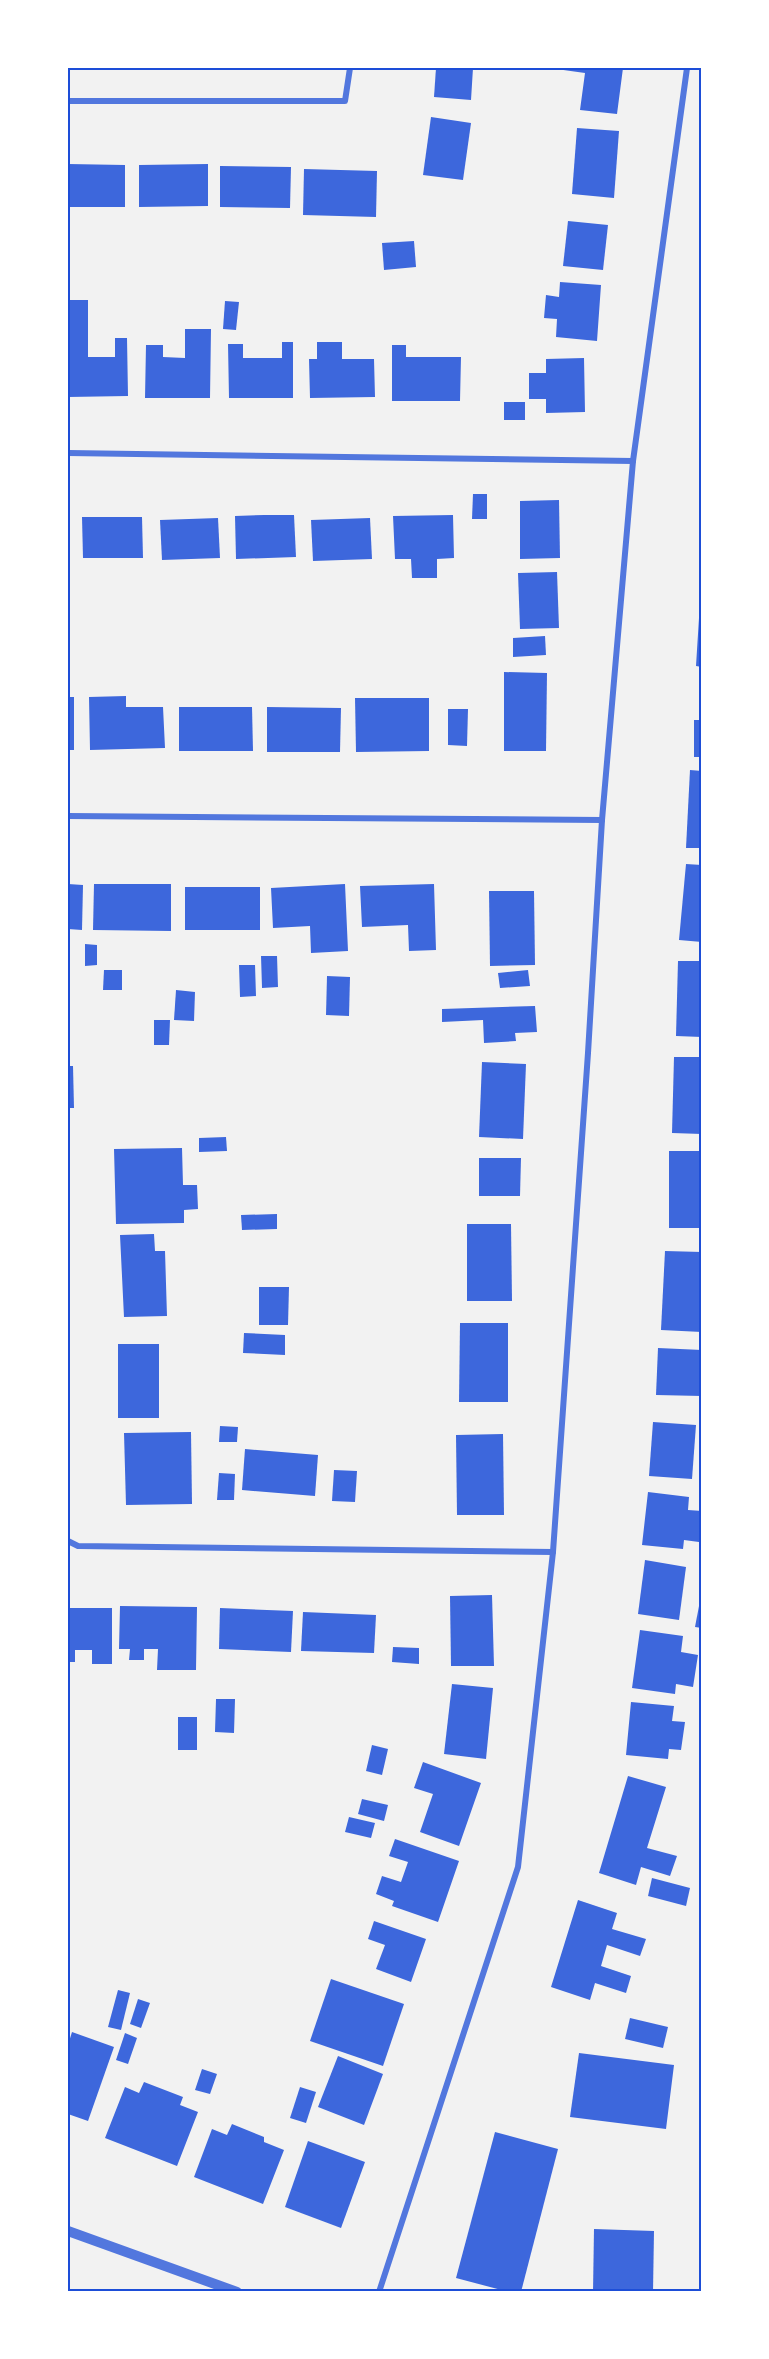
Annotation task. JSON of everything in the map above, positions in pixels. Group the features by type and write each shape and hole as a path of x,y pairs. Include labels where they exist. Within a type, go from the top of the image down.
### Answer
{"street":[{"path":"68,101 345,101 350,68"},
{"path":"379,2292 518,1867 553,1552 602,820 633,461 687,68"},
{"path":"68,453 633,461"},
{"path":"68,816 602,820"},
{"path":"68,1542 78,1546 553,1552"},
{"path":"68,2231 237,2292"}],"building":[{"path":"436,68 473,68 471,100 434,97"},
{"path":"549,68 623,68 617,114 580,110 585,73"},
{"path":"431,117 471,123 463,180 423,175"},
{"path":"577,128 619,131 614,198 572,194"},
{"path":"68,164 125,165 125,207 68,207"},
{"path":"208,164 208,206 139,207 139,165"},
{"path":"220,166 291,167 290,208 220,207"},
{"path":"304,169 377,171 376,217 303,215"},
{"path":"568,221 608,225 603,270 563,266"},
{"path":"414,241 416,267 384,270 382,243"},
{"path":"560,282 601,285 597,341 556,337 557,319 544,318 546,295 559,297"},
{"path":"68,300 88,300 88,357 115,357 115,338 127,338 128,396 68,397"},
{"path":"225,301 239,302 236,330 223,329"},
{"path":"185,329 211,329 210,398 145,398 146,345 163,345 163,357 185,358"},
{"path":"282,342 293,342 293,398 229,398 228,344 243,344 243,358 282,358"},
{"path":"317,342 342,342 342,359 374,359 375,397 310,398 309,359 317,359"},
{"path":"392,345 406,345 406,357 461,357 460,401 392,401"},
{"path":"584,358 585,412 546,413 546,399 529,399 529,373 546,373 546,359"},
{"path":"504,402 525,402 525,420 504,420"},
{"path":"473,494 487,494 487,519 472,519"},
{"path":"559,500 560,558 520,559 520,501"},
{"path":"294,515 296,557 236,559 235,516"},
{"path":"453,515 454,558 437,559 437,578 412,578 411,559 395,559 393,516"},
{"path":"82,517 142,517 143,558 83,558"},
{"path":"218,518 220,558 162,560 160,520"},
{"path":"370,518 372,559 313,561 311,520"},
{"path":"557,572 559,628 520,629 518,573"},
{"path":"700,602 702,602 702,667 696,666"},
{"path":"545,636 546,655 513,657 513,638"},
{"path":"504,672 547,673 546,751 504,751"},
{"path":"126,696 126,707 163,707 165,748 90,750 89,697"},
{"path":"68,697 74,697 74,750 68,750"},
{"path":"355,698 429,698 429,751 356,752"},
{"path":"179,707 252,707 253,751 179,751"},
{"path":"267,707 341,708 340,752 267,752"},
{"path":"448,709 468,709 467,746 448,745"},
{"path":"694,720 702,720 702,757 694,757"},
{"path":"690,770 702,771 702,848 686,848"},
{"path":"686,864 702,865 702,942 679,940"},
{"path":"68,884 83,885 82,930 68,929"},
{"path":"94,884 171,884 171,931 93,930"},
{"path":"345,884 348,951 311,953 310,926 273,928 271,888"},
{"path":"434,884 436,950 409,951 408,925 362,927 360,886"},
{"path":"185,887 260,887 260,930 185,930"},
{"path":"489,891 534,891 535,965 490,966"},
{"path":"85,944 97,945 97,965 85,966"},
{"path":"261,956 277,956 278,987 262,988"},
{"path":"678,961 702,961 702,1037 676,1036"},
{"path":"239,965 255,965 256,996 240,997"},
{"path":"104,970 122,970 122,990 103,990"},
{"path":"528,970 530,986 500,988 498,973"},
{"path":"327,976 350,977 349,1016 326,1015"},
{"path":"176,990 195,992 194,1021 174,1020"},
{"path":"535,1006 537,1032 515,1033 516,1041 484,1043 483,1020 442,1022 442,1009"},
{"path":"154,1020 170,1020 169,1045 154,1045"},
{"path":"674,1057 702,1057 702,1134 672,1133"},
{"path":"482,1062 526,1064 523,1139 479,1137"},
{"path":"68,1066 73,1066 74,1108 68,1108"},
{"path":"226,1137 227,1151 199,1152 199,1138"},
{"path":"182,1148 183,1185 197,1185 198,1209 184,1210 184,1223 116,1224 114,1149"},
{"path":"669,1151 702,1151 702,1228 669,1228"},
{"path":"479,1158 521,1158 520,1196 479,1196"},
{"path":"277,1214 277,1229 242,1230 241,1215"},
{"path":"467,1224 511,1224 512,1301 467,1301"},
{"path":"154,1234 155,1251 165,1251 167,1316 124,1317 120,1235"},
{"path":"665,1251 702,1252 702,1332 661,1330"},
{"path":"259,1287 289,1287 288,1325 259,1325"},
{"path":"460,1323 508,1323 508,1402 459,1402"},
{"path":"244,1333 285,1335 285,1355 243,1353"},
{"path":"118,1344 159,1344 159,1418 118,1418"},
{"path":"658,1348 702,1350 702,1396 656,1395"},
{"path":"653,1422 696,1425 692,1479 649,1476"},
{"path":"220,1426 238,1427 237,1442 219,1442"},
{"path":"191,1432 192,1504 126,1505 124,1433"},
{"path":"503,1434 504,1515 457,1515 456,1435"},
{"path":"245,1449 318,1455 315,1496 242,1490"},
{"path":"334,1470 357,1471 355,1502 332,1501"},
{"path":"219,1473 235,1474 234,1500 217,1500"},
{"path":"648,1492 689,1497 688,1510 702,1511 699,1542 684,1540 683,1549 642,1545"},
{"path":"645,1560 686,1567 679,1620 638,1614"},
{"path":"492,1595 494,1666 451,1666 450,1596"},
{"path":"120,1606 197,1607 196,1670 157,1670 158,1649 144,1649 144,1660 129,1660 130,1649 119,1649"},
{"path":"699,1606 702,1607 702,1628 695,1627"},
{"path":"68,1608 112,1608 112,1664 92,1664 92,1650 75,1650 75,1662 68,1662"},
{"path":"220,1608 293,1611 291,1652 219,1649"},
{"path":"303,1612 376,1615 374,1653 301,1651"},
{"path":"640,1630 683,1636 681,1652 698,1655 693,1687 676,1684 675,1694 632,1688"},
{"path":"393,1647 419,1648 419,1664 392,1662"},
{"path":"452,1684 493,1688 486,1759 444,1754"},
{"path":"216,1699 235,1699 234,1733 215,1732"},
{"path":"631,1702 674,1706 672,1721 685,1722 681,1750 669,1749 668,1759 626,1755"},
{"path":"178,1717 197,1717 197,1750 178,1750"},
{"path":"372,1745 388,1749 382,1775 366,1771"},
{"path":"423,1762 481,1783 459,1846 420,1832 433,1794 414,1788"},
{"path":"628,1776 666,1787 647,1848 677,1856 670,1876 641,1867 636,1885 599,1873"},
{"path":"362,1799 388,1805 384,1821 358,1814"},
{"path":"349,1817 375,1823 371,1838 345,1832"},
{"path":"395,1839 459,1861 438,1922 392,1906 394,1901 376,1894 382,1876 401,1882 408,1862 389,1856"},
{"path":"652,1878 690,1888 686,1906 648,1896"},
{"path":"578,1900 617,1913 612,1929 646,1939 640,1956 607,1945 601,1966 631,1976 626,1993 595,1983 590,2000 551,1987"},
{"path":"374,1921 426,1939 411,1982 376,1969 385,1945 368,1939"},
{"path":"331,1979 404,2004 383,2066 310,2041"},
{"path":"118,1990 130,1993 121,2030 108,2027"},
{"path":"138,1999 150,2003 141,2028 130,2024"},
{"path":"630,2018 668,2027 663,2048 625,2039"},
{"path":"72,2032 114,2047 88,2121 68,2114 68,2045"},
{"path":"125,2033 137,2038 128,2064 116,2060"},
{"path":"579,2053 674,2065 666,2129 570,2117"},
{"path":"338,2056 383,2074 364,2125 318,2107"},
{"path":"202,2069 217,2074 210,2094 195,2090"},
{"path":"144,2082 183,2097 180,2105 198,2112 177,2166 105,2138 125,2087 139,2093"},
{"path":"300,2087 316,2092 306,2123 290,2118"},
{"path":"232,2124 264,2137 264,2142 284,2150 263,2204 194,2177 212,2129 227,2135"},
{"path":"495,2132 558,2149 521,2292 509,2292 456,2278"},
{"path":"308,2141 365,2162 341,2228 285,2207"},
{"path":"594,2229 654,2231 653,2292 593,2292"}]}
